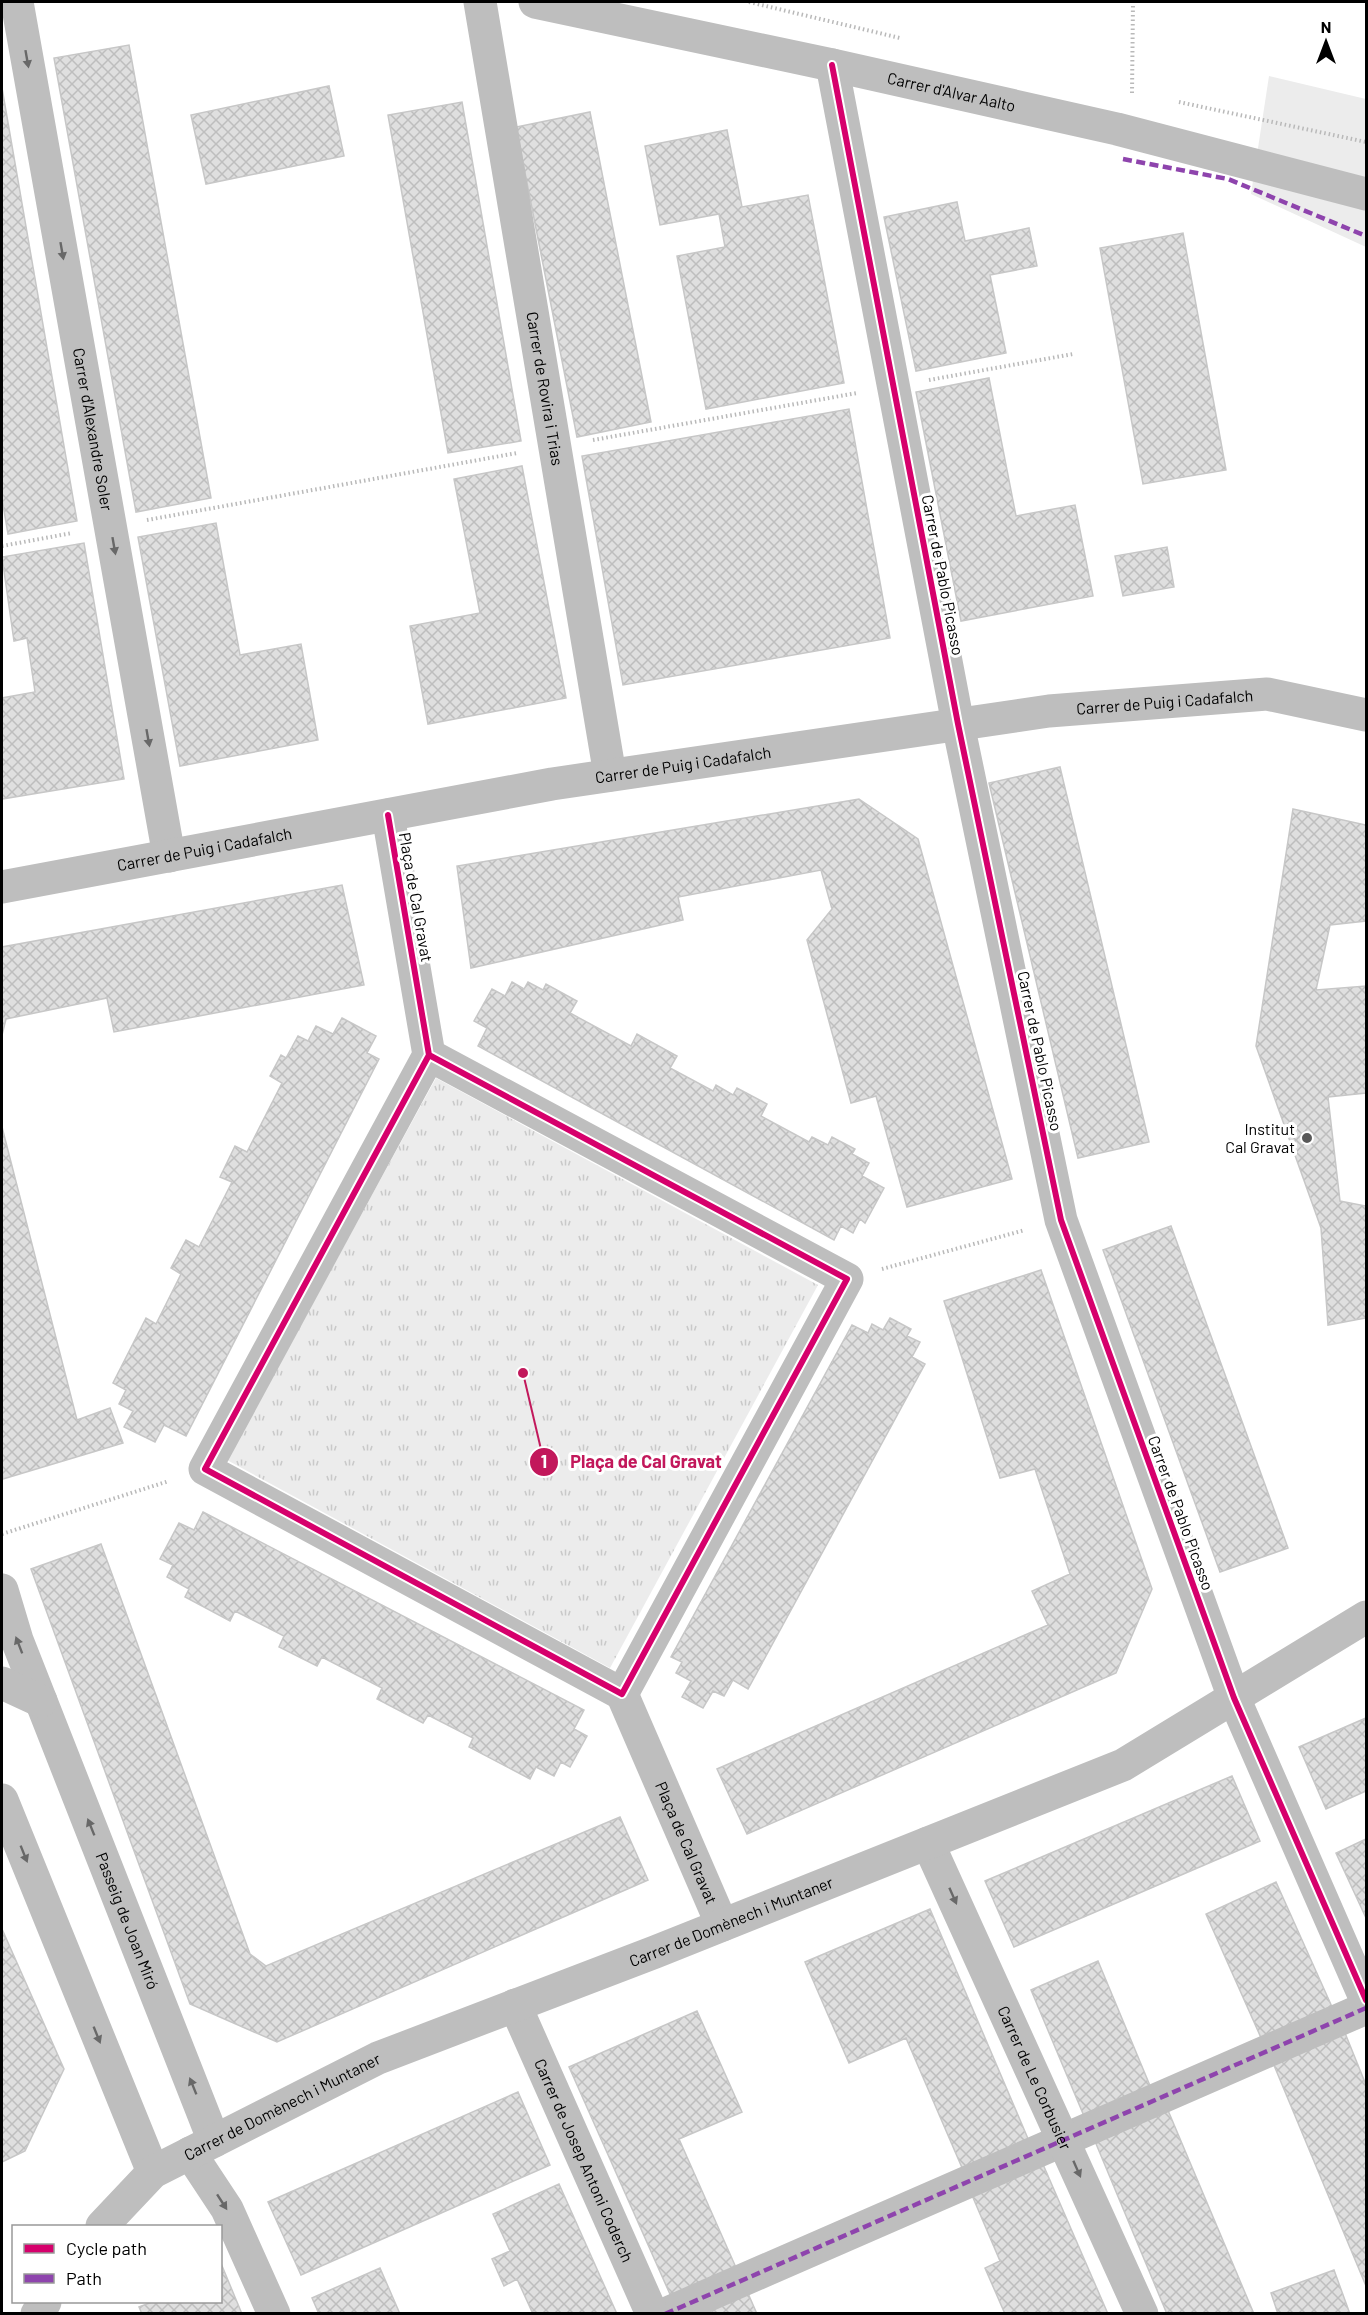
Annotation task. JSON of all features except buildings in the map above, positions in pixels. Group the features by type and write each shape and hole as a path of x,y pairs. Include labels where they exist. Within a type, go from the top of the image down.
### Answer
{"street":[{"name":"Carrer d'Alexandre Soler","path":"17,2 169,856"},
{"name":"Carrer de Rovira i Trias","path":"480,2 610,775"},
{"name":"Carrer d'Alvar Aalto","path":"535,2 832,64 1117,129 1366,194"},
{"name":"Carrer de Pablo Picasso","path":"832,64 958,724 1061,1220 1234,1698 1366,2000"},
{"name":"Carrer de Puig i Cadafalch","path":"2,887 610,775 1049,711 1267,694 1366,715"},
{"name":"Plaça de Cal Gravat","path":"388,815 429,1055"},
{"path":"429,1055 847,1279 622,1694 204,1469 429,1055"},
{"name":"Passeig de Joan Miró","path":"2,1590 17,1640 202,2147"},
{"name":"Carrer de Domènech i Muntaner","path":"103,2225 153,2172 378,2058 722,1925 1123,1765 1366,1617"},
{"path":"2,1683 41,1701"},
{"name":"Plaça de Cal Gravat","path":"622,1694 722,1925"},
{"path":"2,1800 153,2172"},
{"name":"Carrer de Le Corbusier","path":"928,1843 1142,2313"},
{"name":"Carrer de Josep Antoni Coderch","path":"515,2006 652,2313"},
{"path":"665,2313 1366,2008"},
{"path":"202,2147 274,2313"}],"path":[{"path":"1132,93 1133,2"},
{"path":"847,1279 1061,1220"},
{"path":"2,1534 204,1469"}],"green space":[{"path":"1269,76 1366,99 1366,247 1251,194"},
{"path":"436,1078 818,1285 610,1668 227,1460"}],"marked path":[{"path":"1123,159 1228,179 1366,236"},
{"path":"665,2314 1366,2008"}],"cycle path":[{"path":"832,65 958,724 1061,1220 1234,1698 1366,2000"},
{"path":"388,815 429,1055 205,1469 622,1694 847,1279 429,1055"}],"place":[{"name":"Institut Cal Gravat","path":"1307,1138"},
{"name":"Plaça de Cal Gravat","path":"523,1373"}]}
